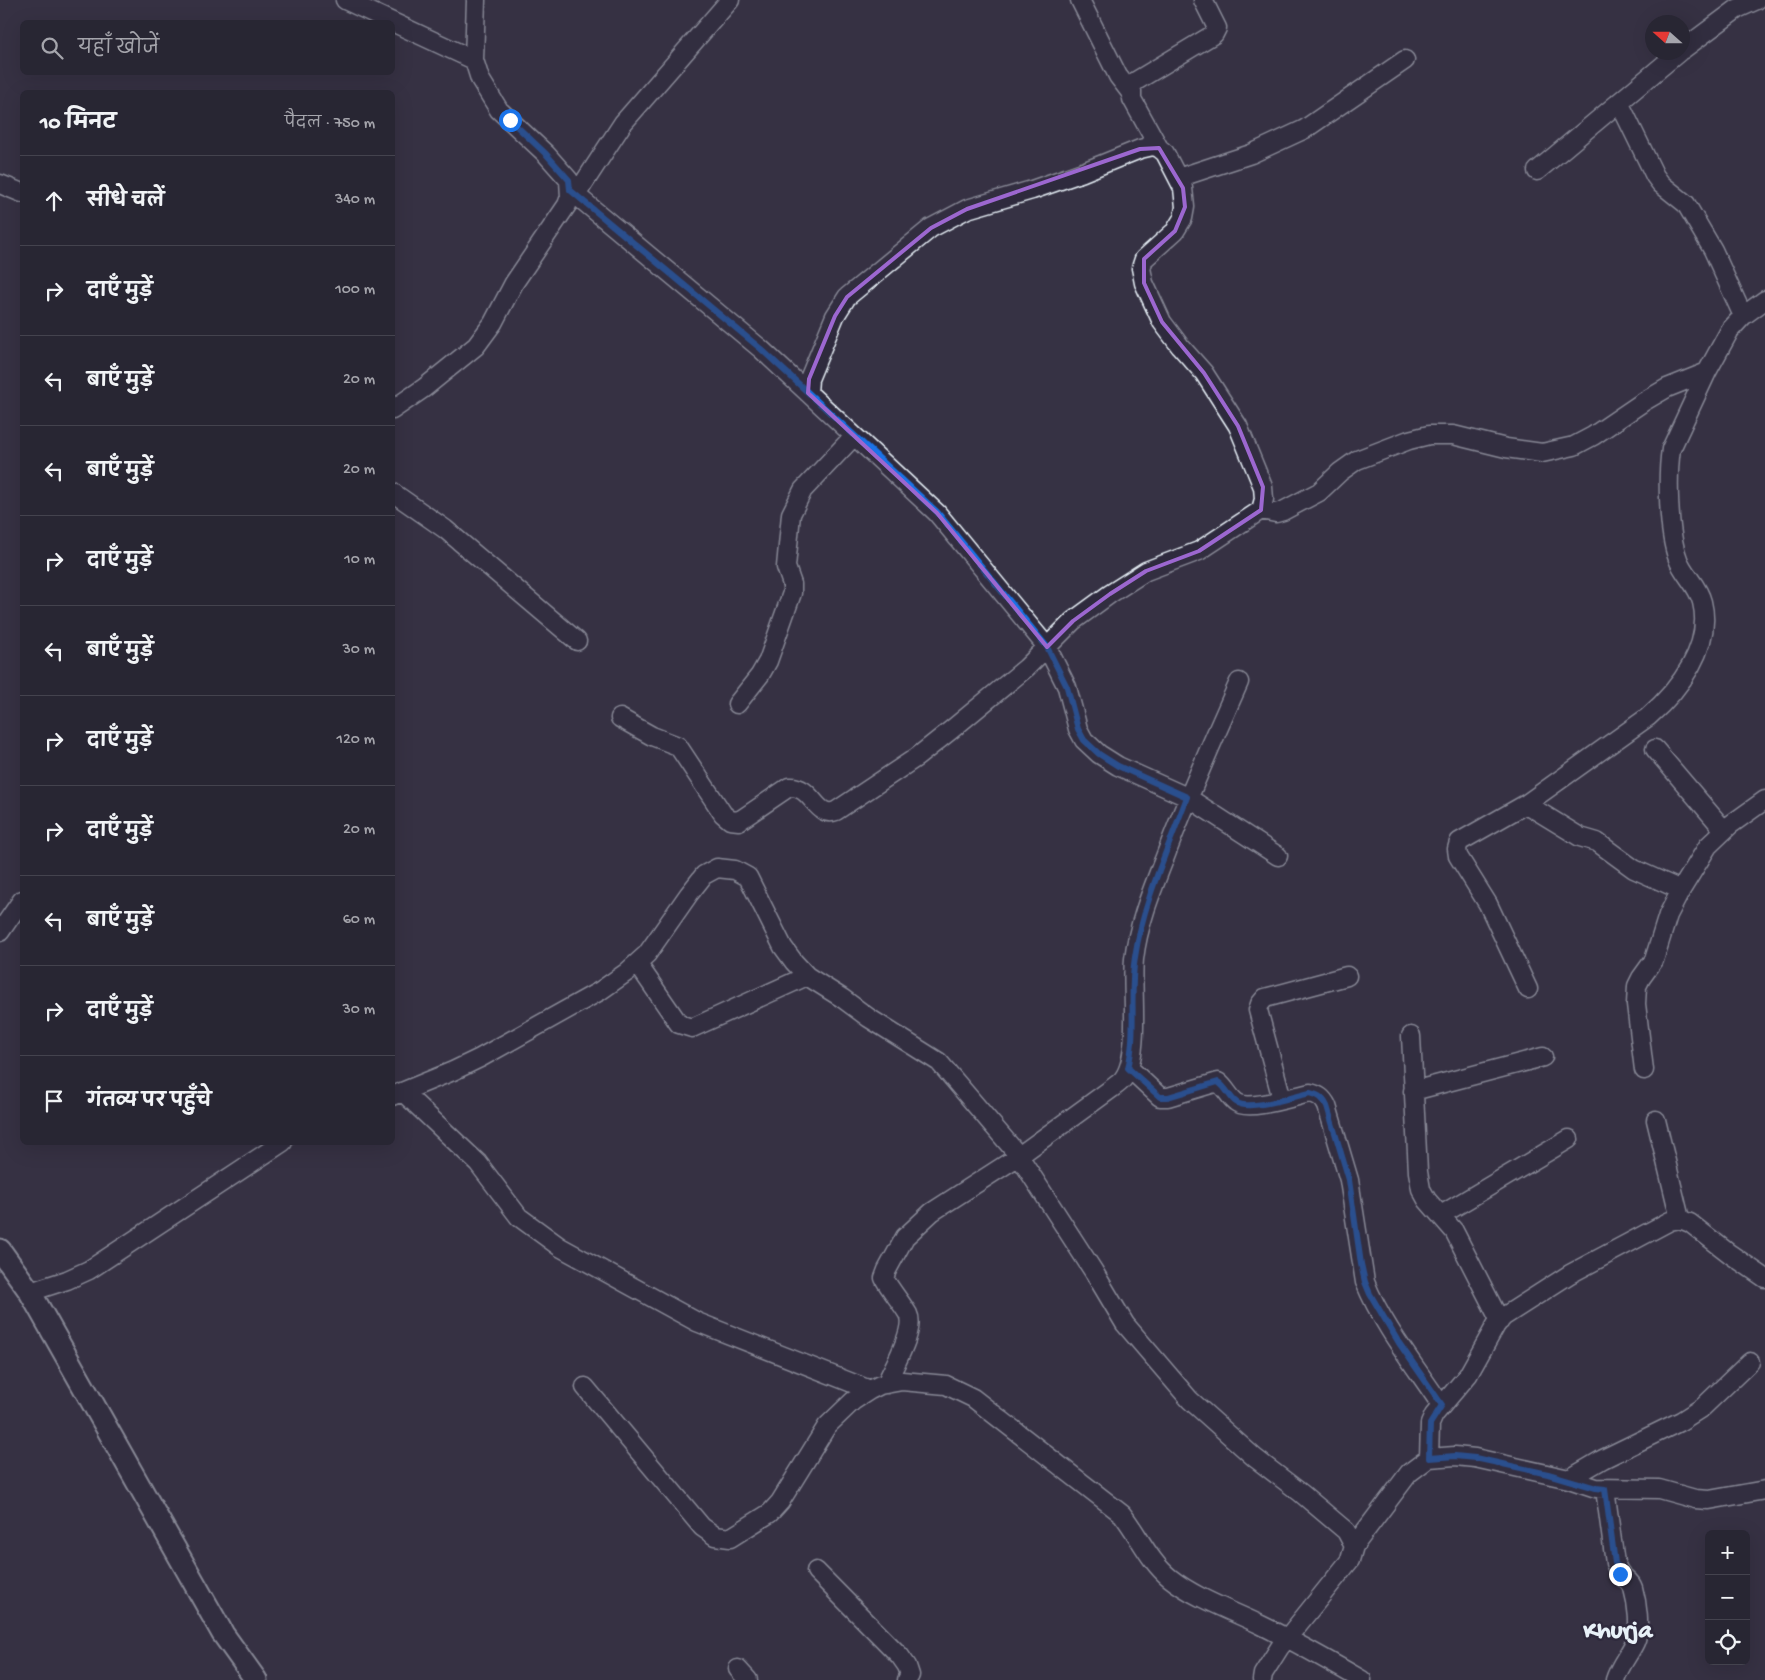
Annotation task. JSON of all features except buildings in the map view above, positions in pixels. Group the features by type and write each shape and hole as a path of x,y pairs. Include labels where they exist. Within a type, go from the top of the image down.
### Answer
{"street":[{"path":"344,0 372,6 474,60"},
{"path":"476,0 474,60 480,79 499,110 546,154 569,180 573,193 761,349 937,512 1047,647 1067,687 1078,729 1084,740 1099,754 1118,766 1187,797 1278,856"},
{"path":"395,408 424,388 476,346 493,323 514,283 538,250 553,223 624,123 730,0"},
{"path":"1080,0 1118,76 1131,93"},
{"path":"620,718 652,736 678,746 723,814 730,820 739,821 789,787 803,789 823,811 830,814 917,757 1026,668 1073,621 1110,594 1146,571 1199,551 1261,510 1264,499 1263,487 1238,426 1204,373 1162,322 1144,282 1141,268 1144,259 1174,231 1183,218 1185,207 1183,188 1165,153 1159,148 1132,99 1132,86 1136,81 1214,34 1217,28 1202,0"},
{"path":"1690,44 1737,9 1758,0 1765,12"},
{"path":"1178,178 1251,154 1305,129 1405,60"},
{"path":"1537,171 1669,60"},
{"path":"1619,102 1655,176 1661,184 1686,204 1704,234 1742,316"},
{"path":"808,393 810,379 835,316 848,297 931,228 967,209 1032,190 1140,149 1153,146 1159,148"},
{"path":"0,184 20,193"},
{"path":"1528,989 1488,904 1458,856 1459,842 1526,804 1648,717 1671,694 1693,660 1704,635 1704,618 1702,601 1678,560 1674,546 1670,506 1670,461 1675,438 1730,330 1742,316 1765,300"},
{"path":"1261,510 1276,513 1283,511 1319,492 1340,472 1357,460 1409,440 1429,435 1453,435 1506,448 1542,453 1574,446 1668,388 1707,372"},
{"path":"737,704 760,675 768,661 792,593 792,584 786,567 791,514 803,490 854,436"},
{"path":"395,494 445,529 577,641"},
{"path":"878,1387 908,1335 911,1322 884,1278 905,1237 932,1212 1018,1156 1112,1089 1123,1079 1133,1049 1134,960 1140,929 1149,899 1187,797 1239,682"},
{"path":"1655,750 1724,830"},
{"path":"1644,1070 1636,1004 1637,986 1654,960 1668,915 1708,846 1724,830 1765,800"},
{"path":"1526,804 1580,837 1597,842 1634,869 1681,890"},
{"path":"878,1387 697,1322 560,1247 519,1217 478,1164 398,1095 480,1058 600,991 627,972 646,954 704,875 717,868 735,870 748,877 783,947 807,976 939,1062 1018,1156 1094,1272 1125,1324 1190,1400 1255,1458 1346,1531 1354,1546"},
{"path":"0,932 20,903"},
{"path":"637,963 679,1024 692,1028 807,976"},
{"path":"1282,1099 1258,1010 1260,1004 1265,998 1347,976"},
{"path":"1411,1036 1418,1172 1421,1189 1427,1200 1454,1231 1500,1321"},
{"path":"1413,1091 1543,1057"},
{"path":"1128,1068 1160,1097 1168,1097 1218,1082 1241,1105 1252,1106 1310,1093 1318,1095 1323,1099 1327,1106 1349,1180 1365,1282 1399,1343 1442,1405"},
{"path":"1656,1120 1680,1219"},
{"path":"1441,1215 1569,1139"},
{"path":"30,1292 67,1280 89,1270 278,1145"},
{"path":"1429,1458 1430,1424 1442,1405 1468,1375 1496,1325 1512,1311 1570,1274 1670,1221 1680,1219 1690,1223 1765,1278"},
{"path":"3,1260 30,1292 223,1634 256,1680"},
{"path":"1569,1479 1603,1459 1681,1421 1703,1407 1750,1362"},
{"path":"585,1387 702,1527 715,1536 730,1538 770,1513 780,1502 827,1426 853,1400 878,1387 902,1381 946,1385 973,1398 1122,1514 1134,1528 1155,1562 1169,1577 1189,1591 1288,1638 1362,1680"},
{"path":"1260,1678 1288,1638 1350,1560 1354,1546 1409,1473 1429,1458 1455,1456 1475,1458 1569,1479 1596,1488 1659,1489 1695,1499 1709,1500 1765,1490"},
{"path":"1605,1489 1615,1563 1620,1574 1633,1587 1638,1631 1635,1641 1614,1680"},
{"path":"816,1571 900,1656 907,1666 910,1676 908,1680"}],"highlighted area":[{"path":"1159,148 1183,188 1185,207 1175,231 1144,259 1144,283 1162,322 1204,373 1238,426 1263,487 1261,510 1199,551 1146,571 1110,594 1073,621 1047,647 937,513 808,393 809,379 835,316 847,297 931,228 967,209 1140,149"}],"district":[{"name":"Khurja","path":"1618,1632"}],"route":[{"path":"510,120 546,154 569,180 570,190 761,349 937,512 1047,647 1067,687 1078,729 1084,740 1099,754 1118,766 1187,797 1149,899 1140,929 1134,960 1133,1049 1128,1068 1160,1097 1168,1097 1209,1083 1218,1082 1241,1105 1252,1106 1310,1093 1318,1095 1323,1099 1327,1106 1349,1180 1365,1282 1399,1343 1442,1405 1430,1424 1429,1458 1455,1456 1475,1458 1605,1489 1615,1563 1620,1574"}]}
